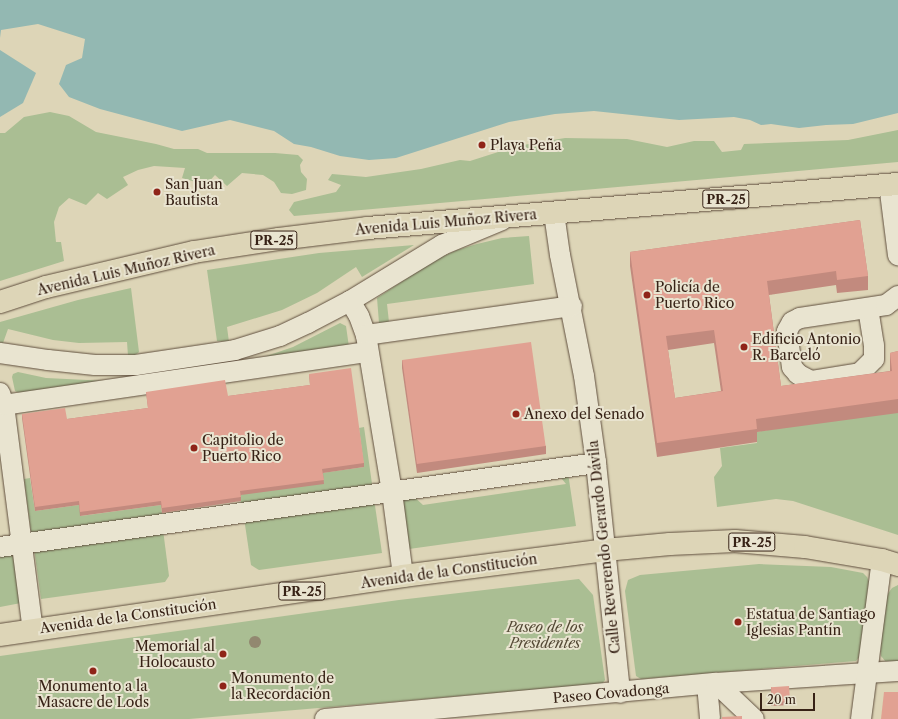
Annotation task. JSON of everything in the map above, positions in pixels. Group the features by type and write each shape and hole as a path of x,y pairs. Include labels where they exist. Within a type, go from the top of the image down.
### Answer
{"main road":[{"name":"Avenida Luis Muñoz Rivera","path":"0,302 70,281 194,252 279,239 368,228 894,184"},
{"name":"Avenida de la Constitución","path":"0,634 403,576 605,550 735,541 805,547 890,562"}],"street":[{"path":"894,184 898,255"},
{"name":"Calle Reverendo Gerardo Dávila","path":"554,213 560,255 572,306 596,463 620,693"},
{"path":"0,353 95,365 136,364 235,350 280,336 350,301 442,245 510,217"},
{"path":"868,308 874,345 874,359 860,373 811,381 798,374 792,368 787,331 792,322 800,318 886,305 898,296"},
{"path":"350,301 359,316 367,344 392,492 403,576"},
{"path":"33,630 23,544 2,399 367,344 572,306"},
{"path":"0,547 596,463"},
{"path":"861,719 867,672 890,562"},
{"name":"Paseo Covadonga","path":"325,719 620,693 712,683 898,671"},
{"path":"710,718 712,683"},
{"path":"712,683 754,719"}],"green space":[{"path":"50,112 69,116 96,132 174,149 198,149 207,153 275,153 298,155 303,160 300,165 301,172 307,179 306,190 292,194 281,193 274,182 263,175 242,173 227,186 215,175 206,185 182,178 185,168 154,166 138,170 123,177 128,185 107,199 98,193 86,205 69,198 59,207 54,222 56,242 61,242 64,261 0,281 0,133 5,133 24,117"},
{"path":"898,130 898,162 294,216 289,210 294,202 336,192 341,185 328,180 332,174 366,177 421,169 460,160 470,161 517,146 565,138 627,139 667,147 694,141 714,141 722,152 741,150 744,144 848,140"},
{"path":"529,236 534,284 387,304 389,322 379,323 377,298 433,261 457,250 477,244 502,238"},
{"path":"414,245 362,277 356,267 317,293 282,310 227,327 229,342 217,341 207,270 319,253"},
{"path":"131,288 139,352 134,356 128,356 127,342 79,343 53,340 8,329 3,343 0,342 0,322 78,300"},
{"path":"340,323 346,326 349,347 249,362 293,347"},
{"path":"18,372 46,378 108,381 19,393 15,391 12,377 13,374"},
{"path":"898,407 898,535 793,501 776,499 717,507 714,477 722,466 720,448 757,443 756,432"},
{"path":"364,427 372,484 368,488 234,508 233,504 241,503 240,495 322,473 364,467 359,428"},
{"path":"568,473 576,526 409,549 400,496 411,494 423,505 566,484 558,474"},
{"path":"30,478 35,511 79,505 81,516 161,505 162,514 167,513 168,517 33,534 31,532 24,479"},
{"path":"374,499 382,553 259,570 251,565 244,518"},
{"path":"163,530 169,576 165,582 41,599 34,548"},
{"path":"13,551 21,603 0,607 0,558 3,553"},
{"path":"759,564 831,567 863,573 867,577 870,584 861,655 856,661 641,679 636,676 625,591 628,580 640,575"},
{"name":"Paseo de los Presidentes","path":"579,579 593,595 605,680 602,684 189,719 0,719 0,656 399,600"},
{"path":"898,585 898,664 886,662 881,656 880,646 887,595 892,588"}],"water":[{"path":"0,0 898,0 898,113 853,124 799,128 771,124 761,125 750,120 734,117 679,120 594,111 555,114 509,122 396,158 369,160 340,156 311,147 294,144 274,131 230,120 182,131 100,109 69,97 59,84 66,65 82,58 85,39 38,24 1,30 0,38"},
{"path":"0,50 36,73 23,103 0,117"}],"building":[{"name":"Edificio Antonio R. Barceló","path":"860,220 868,276 837,280 836,271 767,281 781,386 892,371 890,353 898,351 898,399 756,419 757,429 657,443 630,252","holes":["714,330 723,391 675,398 666,336"]},
{"name":"Anexo del Senado","path":"531,342 546,446 417,464 402,360"},
{"name":"Capitolio de Puerto Rico","path":"351,368 364,463 322,469 324,480 240,491 241,497 162,508 161,501 80,512 79,501 35,507 22,414 65,408 67,419 148,408 146,392 225,380 228,396 310,385 309,374"},
{"path":"789,686 790,701 772,702 771,687"},
{"path":"884,692 898,692 898,719 881,719"},
{"path":"742,716 742,719 722,719 722,717"}],"place":[{"name":"Playa Peña","path":"482,145"},
{"name":"San Juan Bautista","path":"157,192"},
{"name":"Policía de Puerto Rico","path":"647,295"},
{"name":"Edificio Antonio R. Barceló","path":"744,347"},
{"name":"Anexo del Senado","path":"516,414"},
{"name":"Capitolio de Puerto Rico","path":"194,448"},
{"name":"Estatua de Santiago Iglesias Pantín","path":"738,622"},
{"name":"Memorial al Holocausto","path":"223,654"},
{"name":"Monumento a la Masacre de Lods","path":"93,671"},
{"name":"Monumento de la Recordación","path":"223,686"}]}
